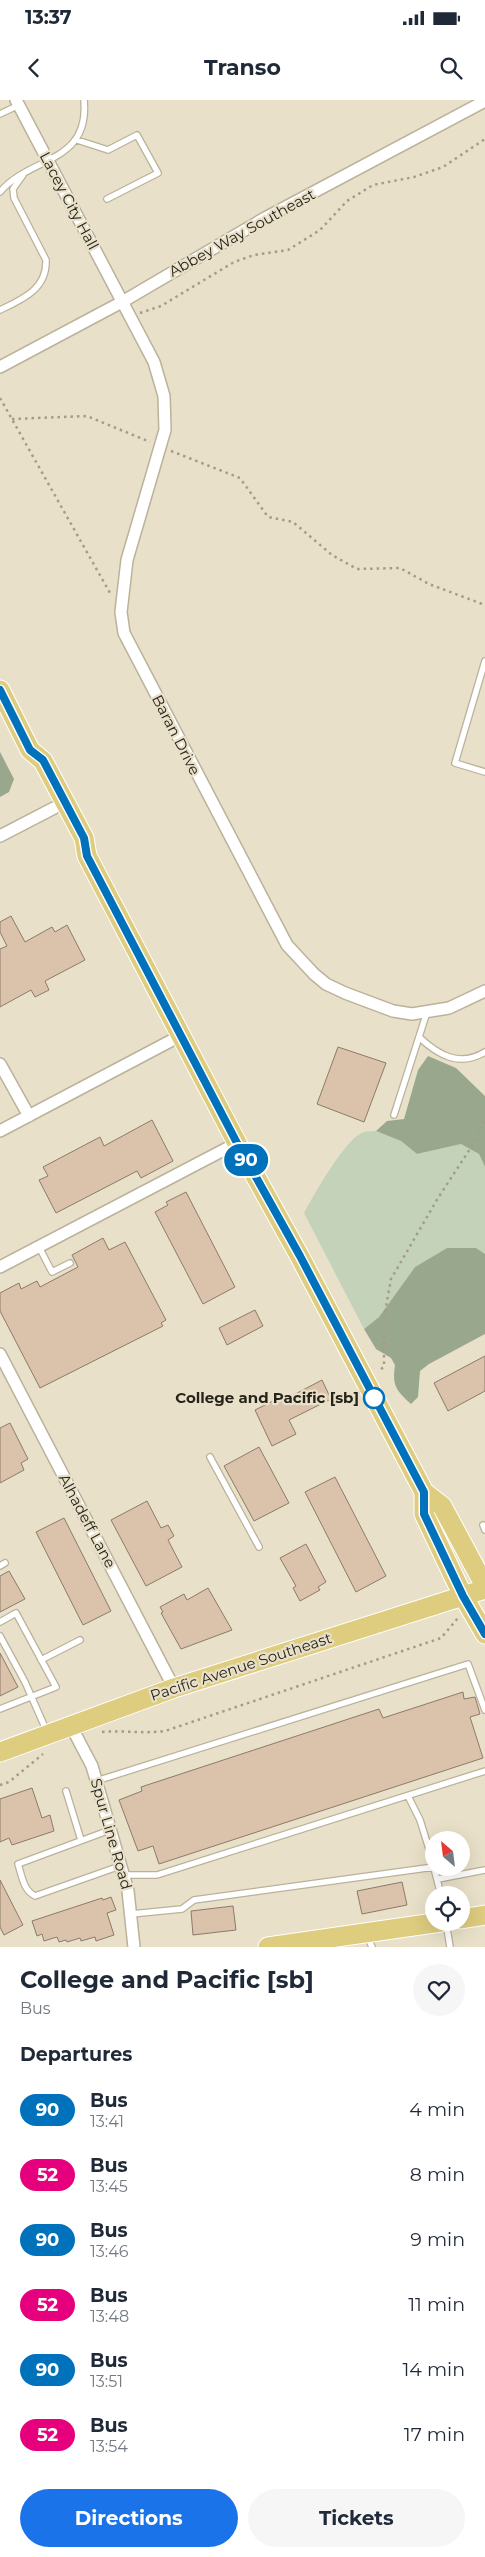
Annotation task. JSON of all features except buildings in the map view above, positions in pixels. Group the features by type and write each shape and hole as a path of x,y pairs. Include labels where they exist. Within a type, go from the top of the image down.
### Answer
{"main road":[{"path":"0,690 30,750 31,766 73,843 87,856"},
{"path":"30,750 43,760 84,838 87,856 180,1036 300,1256 424,1492 442,1506 485,1588"},
{"path":"424,1492 424,1514 463,1596 485,1634"},
{"name":"Pacific Avenue Southeast","path":"0,1752 47,1743 74,1733 174,1688 485,1588"},
{"path":"470,1918 485,1915"},
{"path":"272,1947 369,1940 425,1926"}],"street":[{"name":"Abbey Way Southeast","path":"0,368 122,302 265,218 485,101"},
{"name":"Lacey City Hall","path":"17,102 122,302"},
{"name":"Baran Drive","path":"122,302 154,362 164,396 165,430 128,560 121,612 124,633 287,945 326,984 394,1011 427,1012 449,1008 485,991"},
{"path":"0,836 54,808"},
{"path":"0,1131 180,1036"},
{"path":"0,1064 29,1116"},
{"path":"0,1267 237,1143"},
{"name":"Alhadeff Lane","path":"0,1354 174,1688"},
{"name":"Spur Line Road","path":"74,1733 92,1766 122,1870 134,1947"}],"lane":[{"path":"0,192 22,175 49,162 77,140 83,120 84,100"},
{"path":"0,114 17,102"},
{"path":"77,140 108,150 137,135 158,173 107,199"},
{"path":"0,310 26,297 41,284 46,271 46,260 14,198 13,189 22,175"},
{"path":"485,661 455,762 485,772"},
{"path":"394,1115 427,1012"},
{"path":"419,1037 432,1050 454,1060 474,1059 485,1052"},
{"path":"39,1247 52,1272 70,1263"},
{"path":"210,1457 259,1547"},
{"path":"0,1622 16,1613 56,1687 0,1709"},
{"path":"0,1636 32,1697 47,1743"},
{"path":"41,1660 80,1640"},
{"path":"96,1781 468,1664 485,1710"},
{"path":"110,1830 18,1864 30,1894 35,1896 122,1870 157,1875 485,1771"},
{"path":"66,1791 81,1840"},
{"path":"408,1796 420,1820 425,1837"},
{"path":"130,1914 182,1909 194,1900 425,1868"},
{"path":"438,1879 485,1870"},
{"path":"437,1876 439,1886"},
{"path":"447,1931 450,1947"}],"path":[{"path":"140,313 161,306 234,262 254,255 288,250 320,230 347,201 373,185 414,177 443,167 485,138"},
{"path":"0,398 121,612"},
{"path":"12,419 87,416 240,478 268,517 293,522 332,555 356,569 400,568 429,584 485,605"},
{"path":"381,1369 384,1367 384,1318 391,1279 438,1198 470,1149 485,1120"},
{"path":"74,1733 123,1730 144,1734 165,1731 441,1638 456,1618 474,1615"},
{"path":"0,1785 9,1782 47,1743"}],"green space":[{"path":"0,752 14,779 9,792 0,797"},
{"path":"428,1056 456,1068 485,1096 485,1167 479,1154 461,1144 417,1154 401,1141 376,1131 387,1121 404,1119 418,1070"},
{"path":"376,1131 401,1141 417,1154 461,1144 479,1154 485,1167 485,1254 475,1248 447,1248 415,1267 379,1317 364,1329 304,1213 348,1144 364,1132"},
{"path":"447,1248 476,1248 485,1254 485,1334 429,1364 420,1371 418,1397 411,1404 396,1387 394,1378 395,1365 391,1358 376,1349 364,1329 379,1317 415,1267"}],"bus line":[{"name":"90","path":"0,690 30,750 43,760 84,838 87,856 180,1036 300,1256 424,1492 424,1514 463,1596 485,1634"}],"place":[{"name":"College and Pacific [sb]","path":"374,1398"}]}
